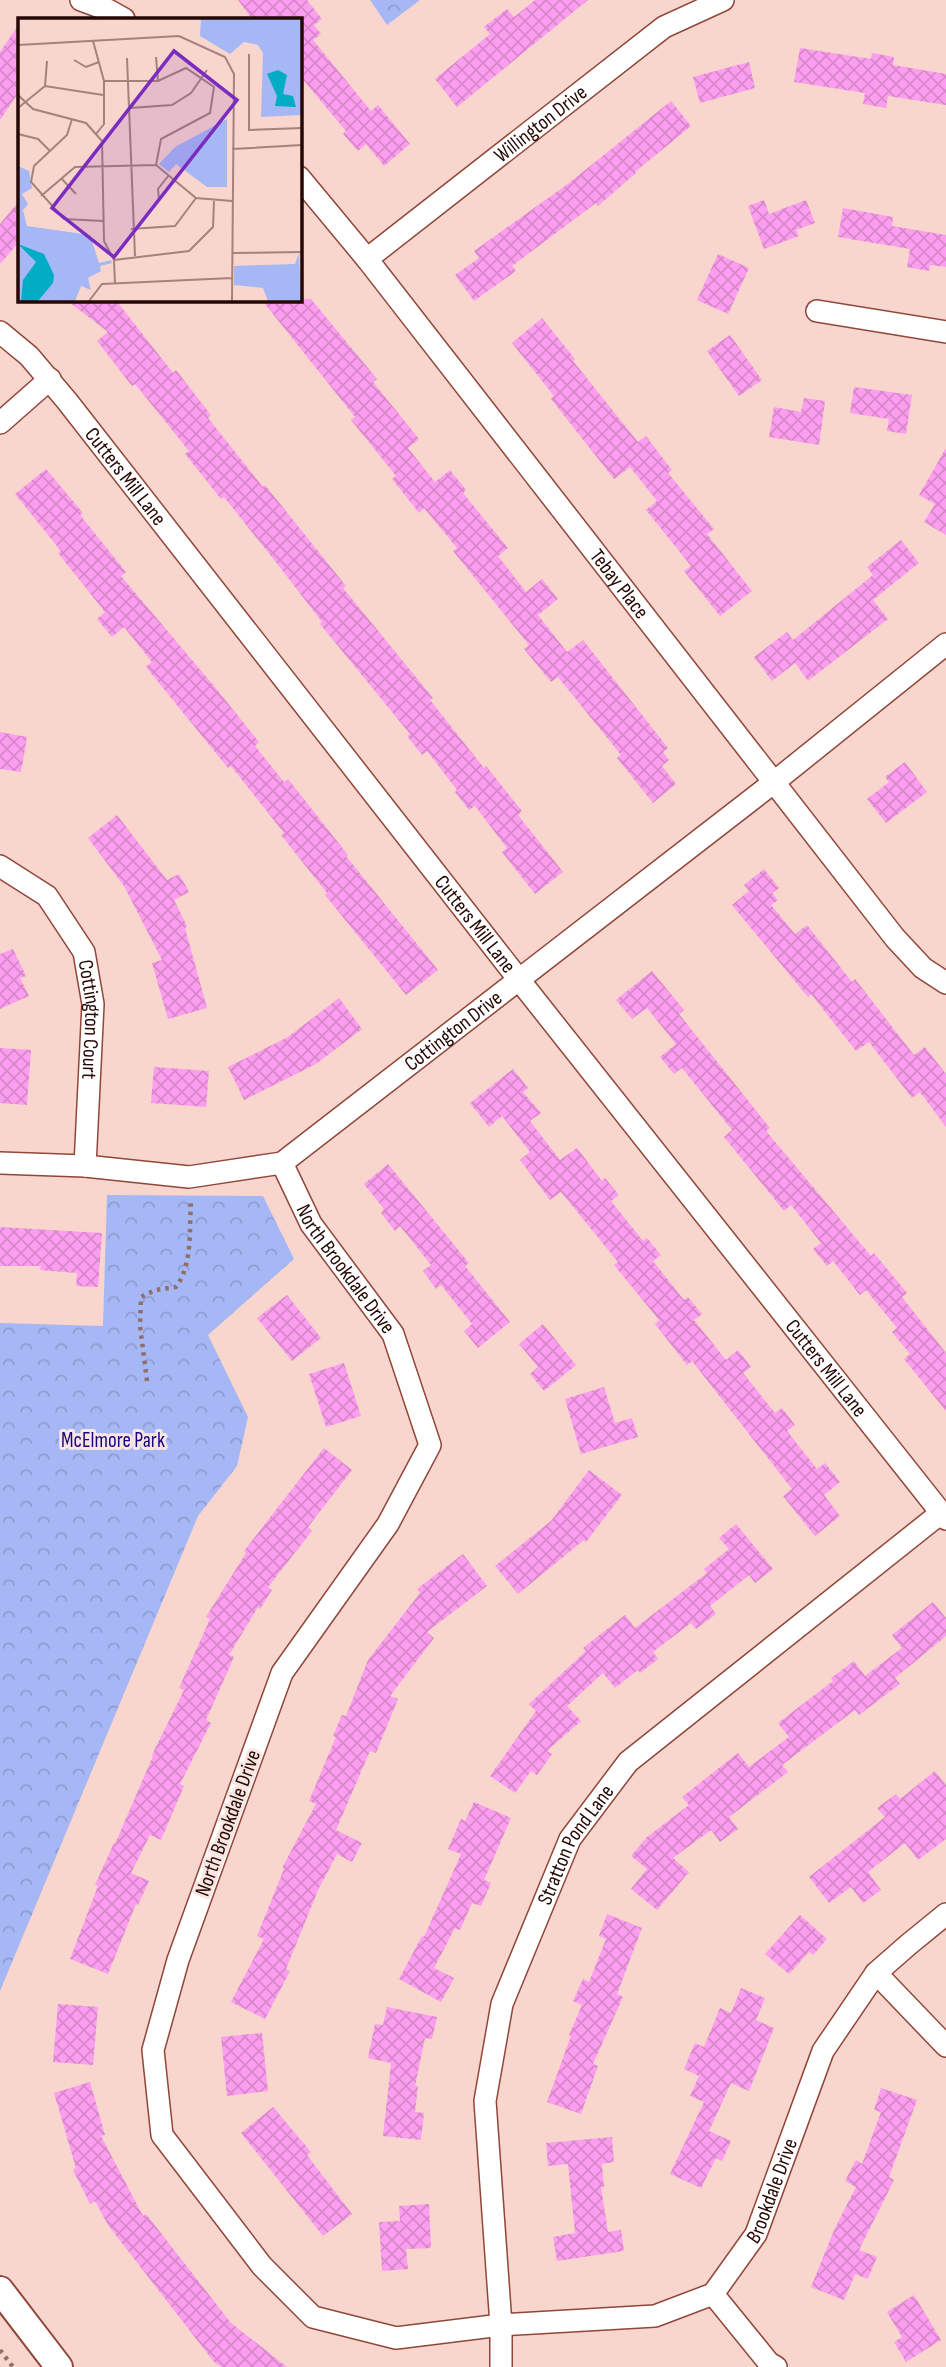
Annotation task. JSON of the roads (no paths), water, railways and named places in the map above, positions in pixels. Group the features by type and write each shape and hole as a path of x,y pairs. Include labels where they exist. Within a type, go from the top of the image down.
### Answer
{"street":[{"path":"82,0 108,9 122,18"},
{"name":"Willington Drive","path":"367,259 664,27 723,0"},
{"name":"Tebay Place","path":"301,179 367,259 895,938 923,968 946,983"},
{"path":"817,311 946,332"},
{"name":"Cutters Mill Lane","path":"0,332 29,356 50,379 520,981 944,1516"},
{"path":"0,423 50,379"},
{"name":"Cottington Drive","path":"0,1163 85,1166 189,1177 282,1163 520,981 946,644"},
{"name":"Cottington Court","path":"0,866 47,896 84,952 93,1004 85,1166"},
{"name":"North Brookdale Drive","path":"282,1163 311,1224 393,1334 430,1445 388,1524 282,1673 178,1960 153,2050 162,2135 262,2266 313,2317 396,2338 501,2325"},
{"name":"Stratton Pond Lane","path":"502,2367 485,2101 502,2004 570,1839 628,1762 944,1516"},
{"name":"Brookdale Drive","path":"713,2294 756,2234 823,2051 876,1973 946,1914"},
{"path":"876,1973 946,2046"},
{"path":"0,2290 59,2367"},
{"path":"501,2325 655,2316 713,2294 769,2363 776,2367"}],"park label":[{"name":"McElmore Park","path":"113,1440"}]}
